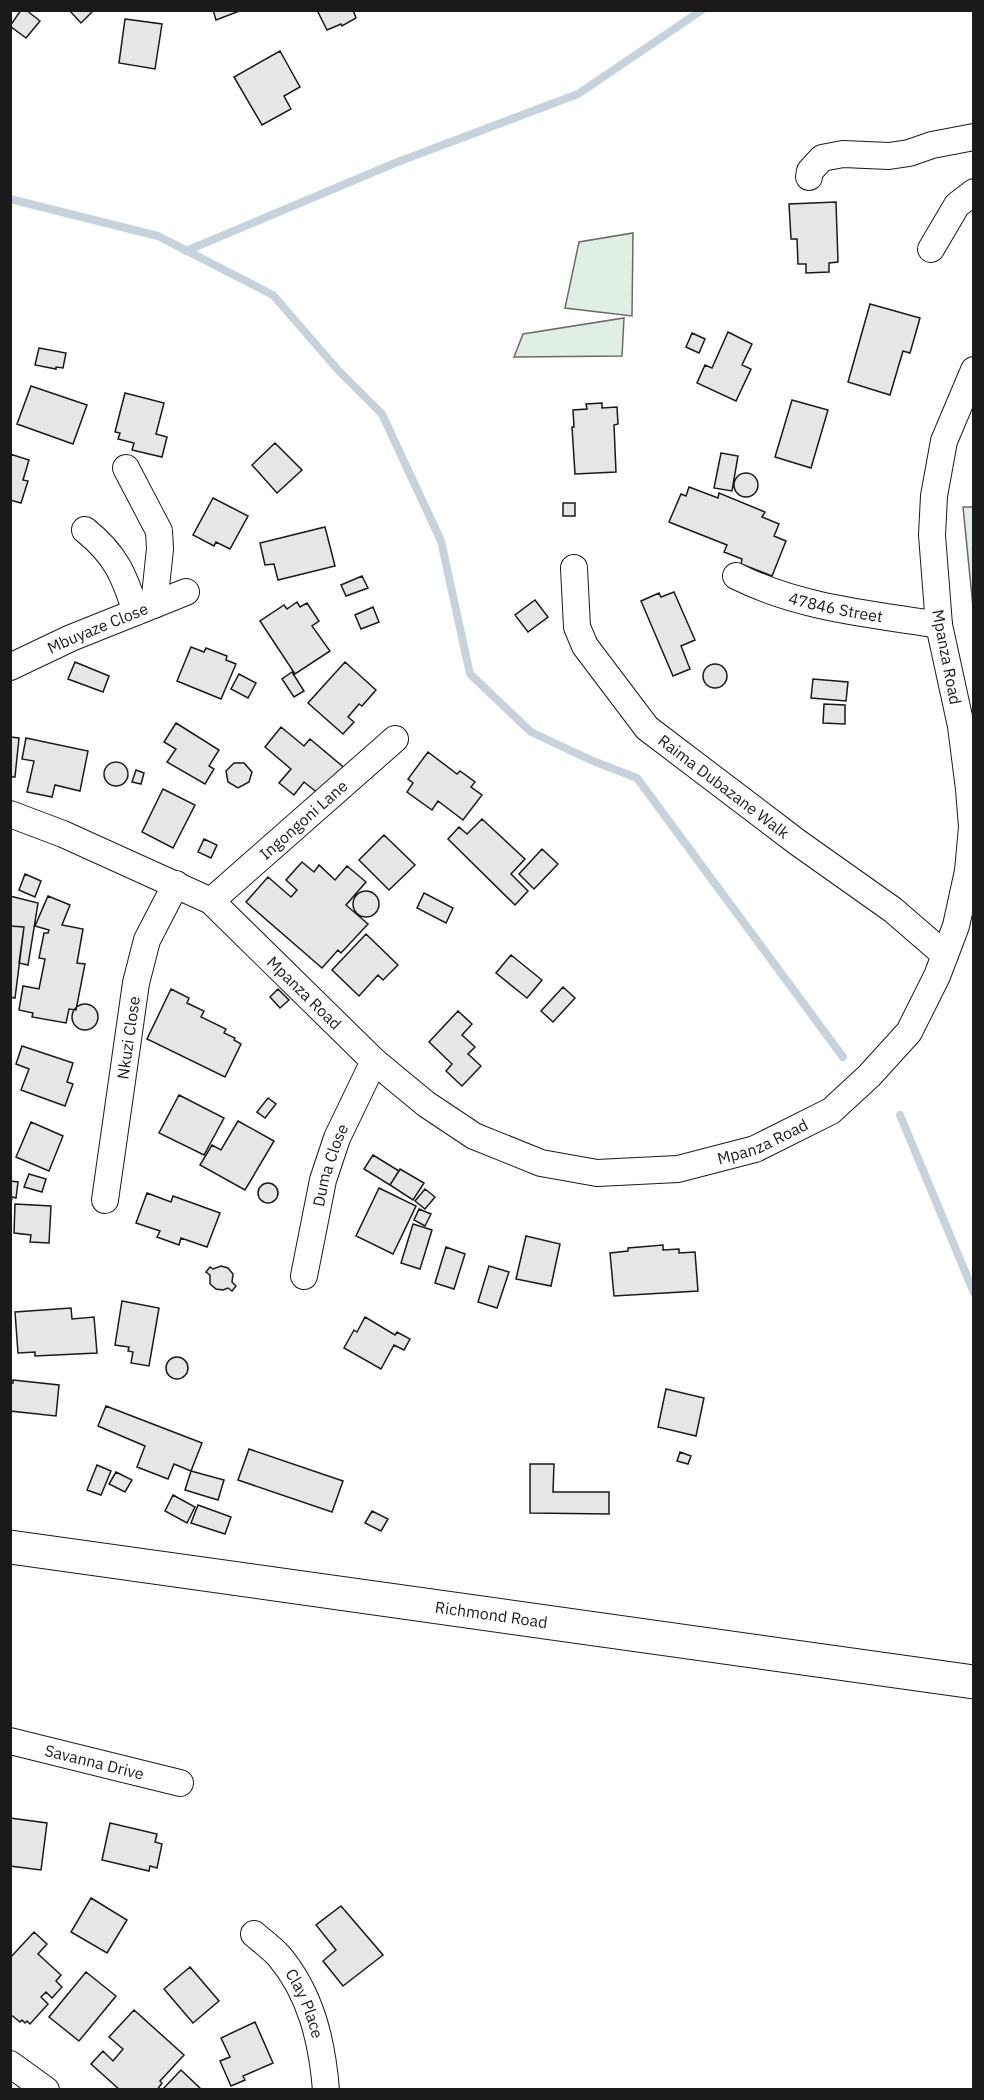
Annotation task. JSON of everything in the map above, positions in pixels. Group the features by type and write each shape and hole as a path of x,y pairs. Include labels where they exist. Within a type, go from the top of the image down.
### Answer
{"highway":[{"name":"Richmond Road","path":"10,1547 974,1682"}],"street":[{"path":"809,177 810,171 822,158 843,154 899,155 941,143 974,137"},
{"path":"931,249 957,205 974,192"},
{"name":"Mpanza Road","path":"10,814 63,834 211,901 374,1061 426,1104 474,1136 541,1163 597,1173 678,1169 755,1149 831,1111 869,1076 909,1032 937,976 957,926 968,871 972,827 961,726 939,625 932,536 934,496 944,441 974,370"},
{"path":"126,468 159,531 160,549 145,608"},
{"path":"86,530 108,551 145,608"},
{"name":"Raima Dubazane Walk","path":"574,568 577,627 585,646 647,728 797,842 893,910 945,955"},
{"name":"47846 Street","path":"736,576 760,589 804,602 939,625"},
{"name":"Mbuyaze Close","path":"10,667 71,638 186,592"},
{"name":"Ingongoni Lane","path":"211,901 395,739"},
{"name":"Nkuzi Close","path":"105,1200 136,983 147,940 176,884"},
{"name":"Duma Close","path":"304,1276 323,1180 337,1138 374,1061"},
{"name":"Savanna Drive","path":"10,1741 180,1783"},
{"name":"Clay Place","path":"254,1934 278,1954 300,1986 314,2021 323,2056 326,2090"},
{"path":"10,2064 46,2090"}],"green space":[{"path":"633,233 632,316 565,308 579,242"},
{"path":"624,318 622,356 514,357 523,334"},
{"path":"963,507 973,507 973,607"}],"building":[{"path":"21,10 26,10 40,21 26,38 10,26"},
{"path":"69,10 94,10 81,23"},
{"path":"213,10 242,10 216,20"},
{"path":"317,10 353,10 356,18 342,26 341,24 327,30"},
{"path":"125,19 162,24 155,69 119,63"},
{"path":"280,51 300,87 284,96 291,109 262,125 234,77"},
{"path":"836,202 838,262 829,263 829,272 806,273 806,264 798,264 797,239 791,239 789,204"},
{"path":"870,304 920,318 910,353 903,351 890,395 848,382"},
{"path":"728,332 752,344 742,365 751,369 736,401 697,383 705,365 712,368"},
{"path":"692,333 705,339 699,353 686,347"},
{"path":"39,348 66,353 63,368 35,365"},
{"path":"31,386 87,405 73,444 17,424"},
{"path":"125,393 164,403 156,434 167,437 162,457 132,450 134,443 118,439 120,433 115,432"},
{"path":"792,400 828,410 811,468 775,457"},
{"path":"602,403 602,408 617,407 618,424 614,425 616,472 575,474 573,410 587,409 586,404"},
{"path":"275,443 302,470 277,493 252,465"},
{"path":"721,453 738,456 732,491 714,488"},
{"path":"10,454 29,460 23,480 28,481 21,503 10,500"},
{"path":"746,473 751,474 757,480 757,490 751,496 746,497 741,496 735,490 734,485 735,480 741,474"},
{"path":"689,487 718,498 719,493 765,512 762,517 779,524 774,536 786,541 772,576 741,564 742,559 724,552 727,545 669,522 681,494 686,496"},
{"path":"213,498 248,516 230,549 216,542 214,546 193,535"},
{"path":"563,503 575,503 575,516 563,516"},
{"path":"325,527 335,566 278,580 274,564 265,565 260,543"},
{"path":"362,576 368,588 346,596 341,585"},
{"path":"674,592 695,640 681,646 690,669 673,676 641,601 659,593 661,597"},
{"path":"535,600 548,617 528,632 515,615"},
{"path":"297,602 300,607 307,603 319,621 312,626 330,651 295,674 260,621 284,605 287,609"},
{"path":"373,607 379,622 361,629 355,615"},
{"path":"191,647 204,652 206,648 227,656 226,660 236,664 221,699 177,681"},
{"path":"75,662 109,676 103,692 68,679"},
{"path":"345,662 376,690 348,717 354,722 343,734 308,703"},
{"path":"715,664 720,665 726,671 726,681 720,687 715,688 710,687 704,681 703,676 704,671 710,665"},
{"path":"292,672 304,691 294,697 282,679"},
{"path":"239,674 256,683 248,698 231,689"},
{"path":"813,679 848,682 846,701 811,698"},
{"path":"824,704 845,705 845,724 823,723"},
{"path":"176,723 219,750 209,766 214,769 205,784 167,762 176,749 164,742"},
{"path":"281,727 304,746 310,739 347,770 324,798 304,782 294,795 279,783 291,769 265,747"},
{"path":"10,737 19,738 15,777 10,777"},
{"path":"26,738 88,751 80,791 55,785 52,797 27,792 34,761 22,759"},
{"path":"428,752 457,774 460,771 475,782 471,787 482,795 463,820 438,801 432,810 407,792 413,783 408,779"},
{"path":"116,762 125,765 128,774 125,783 116,786 107,783 104,774 107,765"},
{"path":"234,763 244,763 252,772 249,782 238,788 228,782 226,771"},
{"path":"136,770 144,773 141,784 132,782"},
{"path":"163,789 195,805 173,848 142,832"},
{"path":"482,819 525,859 511,874 528,891 515,905 448,839 459,827 467,834"},
{"path":"384,835 415,865 389,890 359,860"},
{"path":"204,839 217,845 211,858 198,852"},
{"path":"542,849 558,864 534,889 519,874"},
{"path":"302,862 314,872 319,865 335,880 347,866 366,882 346,905 368,924 341,953 338,950 322,968 246,902 268,877 291,897 297,890 286,880"},
{"path":"25,874 41,881 35,897 19,890"},
{"path":"366,891 375,895 379,904 375,913 366,917 357,913 353,904 357,895"},
{"path":"424,893 453,908 446,923 417,908"},
{"path":"10,896 38,903 28,965 19,963 24,927 10,926"},
{"path":"48,896 70,905 62,925 83,929 77,963 85,964 76,1010 69,1009 66,1023 32,1017 33,1013 19,1010 23,986 39,989 45,959 39,958 44,933 48,933 49,930 35,926"},
{"path":"10,926 24,927 15,998 10,997"},
{"path":"366,934 398,965 383,980 378,975 359,996 332,970"},
{"path":"511,955 542,980 527,998 496,973"},
{"path":"563,987 575,998 553,1022 541,1011"},
{"path":"171,989 189,998 187,1003 204,1011 201,1017 226,1029 224,1033 241,1044 225,1077 147,1039"},
{"path":"278,989 289,1000 280,1008 270,997"},
{"path":"85,1004 94,1008 98,1017 94,1026 85,1030 76,1026 72,1017 76,1008"},
{"path":"458,1011 472,1024 462,1035 475,1047 468,1054 481,1066 462,1086 446,1071 452,1064 429,1042"},
{"path":"22,1046 73,1063 67,1082 73,1084 65,1106 21,1090 29,1069 16,1064"},
{"path":"179,1095 224,1118 204,1155 159,1133"},
{"path":"268,1098 276,1104 265,1118 257,1112"},
{"path":"238,1121 274,1141 245,1190 200,1165 212,1145 221,1150"},
{"path":"31,1122 63,1136 49,1171 16,1157"},
{"path":"373,1155 399,1171 390,1185 364,1169"},
{"path":"400,1169 424,1183 413,1200 390,1185"},
{"path":"29,1174 46,1179 42,1192 24,1187"},
{"path":"10,1181 18,1182 16,1198 12,1197 10,1210"},
{"path":"268,1183 275,1186 278,1193 275,1200 268,1203 261,1200 258,1193 261,1186"},
{"path":"379,1188 416,1206 393,1254 356,1236"},
{"path":"425,1189 435,1197 425,1209 415,1201"},
{"path":"147,1193 171,1202 173,1196 220,1213 207,1247 181,1238 179,1245 157,1237 160,1231 136,1223"},
{"path":"15,1204 51,1206 49,1243 30,1242 31,1235 14,1233"},
{"path":"419,1209 431,1214 425,1226 414,1220"},
{"path":"413,1224 432,1230 420,1269 401,1263"},
{"path":"526,1236 560,1244 551,1286 516,1279"},
{"path":"663,1245 663,1250 679,1249 679,1253 695,1252 698,1291 614,1296 610,1253 628,1251 628,1248"},
{"path":"446,1247 465,1254 454,1289 435,1283"},
{"path":"221,1266 228,1268 233,1274 232,1282 236,1286 232,1291 228,1288 216,1289 210,1284 210,1275 206,1272 210,1267 213,1269"},
{"path":"489,1266 509,1272 497,1308 478,1302"},
{"path":"122,1301 159,1308 149,1366 131,1363 133,1352 128,1351 129,1347 115,1345"},
{"path":"71,1308 72,1319 94,1317 97,1353 35,1356 35,1352 18,1353 15,1312"},
{"path":"365,1317 395,1335 397,1332 410,1339 404,1350 394,1345 381,1369 344,1348 354,1330 357,1332"},
{"path":"177,1357 187,1364 188,1368 181,1378 177,1379 167,1372 166,1368 173,1358"},
{"path":"13,1380 59,1385 56,1416 10,1411 10,1383 13,1383"},
{"path":"666,1389 704,1398 696,1436 658,1427"},
{"path":"106,1406 202,1443 191,1471 174,1464 168,1479 137,1467 145,1446 98,1426"},
{"path":"249,1449 343,1481 332,1512 238,1480"},
{"path":"680,1452 691,1456 688,1464 677,1461"},
{"path":"530,1464 554,1464 553,1492 609,1492 609,1514 530,1513"},
{"path":"97,1465 111,1471 101,1495 87,1490"},
{"path":"191,1471 224,1480 218,1500 185,1490"},
{"path":"116,1472 132,1480 125,1492 109,1484"},
{"path":"173,1495 195,1507 187,1523 165,1511"},
{"path":"198,1505 231,1517 225,1534 191,1523"},
{"path":"372,1511 388,1519 381,1531 365,1523"},
{"path":"10,1818 47,1823 41,1870 10,1866"},
{"path":"110,1823 157,1834 155,1842 162,1844 157,1868 150,1866 149,1871 102,1860"},
{"path":"91,1898 127,1920 107,1953 71,1932"},
{"path":"341,1906 383,1955 343,1986 323,1961 336,1950 316,1925"},
{"path":"34,1932 47,1944 38,1954 61,1975 56,1981 62,1987 52,1998 46,1992 41,1997 48,2004 30,2024 22,2020 20,2022 10,2014 10,1958"},
{"path":"190,1967 219,2001 193,2023 164,1989"},
{"path":"86,1972 116,1996 79,2041 49,2017"},
{"path":"134,2010 184,2055 160,2081 162,2083 157,2090 120,2090 91,2064 103,2051 113,2061 123,2049 109,2037"},
{"path":"255,2022 273,2063 243,2076 245,2080 231,2086 220,2061 230,2057 221,2038"},
{"path":"181,2070 202,2090 162,2090"}],"waterway":[{"path":"186,251 395,163 578,94 702,10"},
{"path":"10,199 158,236 273,295 338,370 382,414 441,541 470,674 531,732 593,761 637,778 843,1057"},
{"path":"900,1115 974,1293"}]}
